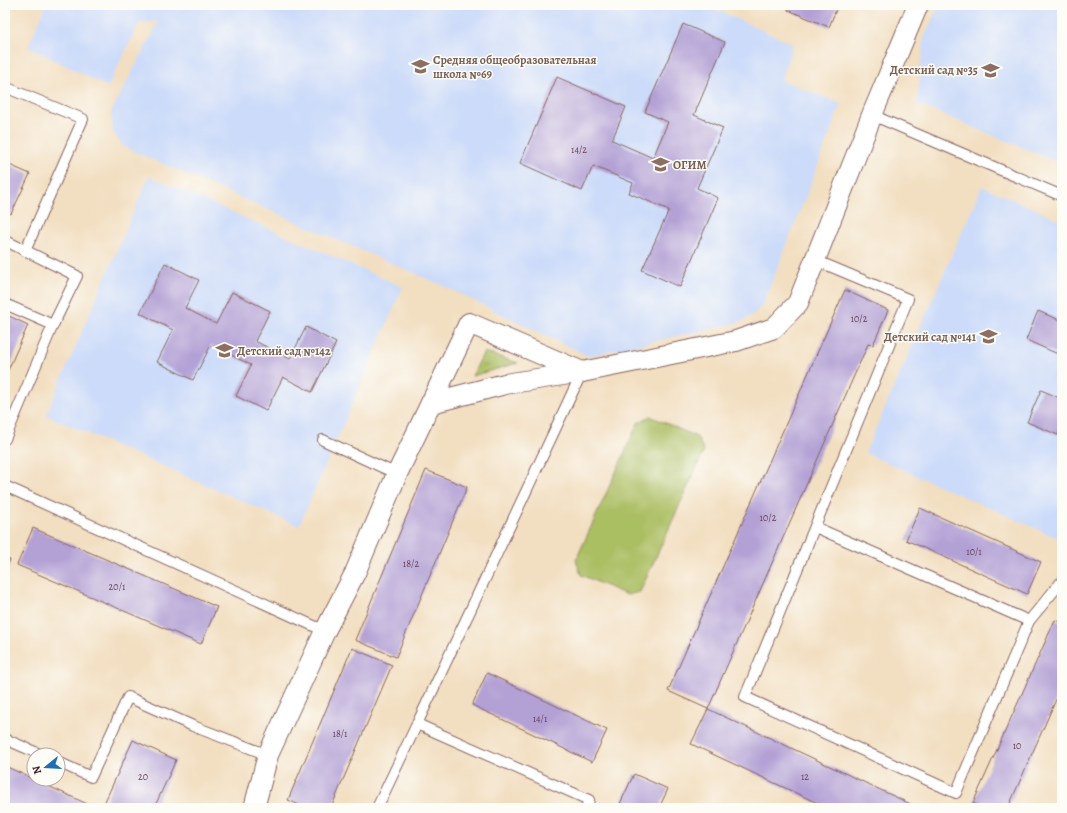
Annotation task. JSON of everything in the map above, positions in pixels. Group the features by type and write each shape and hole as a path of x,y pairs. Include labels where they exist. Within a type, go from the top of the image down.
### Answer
{"street":[{"path":"431,403 505,384 582,372 736,341 774,328 798,303 872,115 918,5"},
{"path":"254,808 268,755 325,631 355,573 397,474 469,323 582,372"}],"lane":[{"path":"5,87 83,119 25,251"},
{"path":"872,115 1062,196"},
{"path":"5,241 77,276 53,325 5,439"},
{"path":"815,260 908,299 744,697 956,793 1029,621 1062,581"},
{"path":"5,304 53,325"},
{"path":"377,808 582,372"},
{"path":"323,440 397,474"},
{"path":"5,486 325,631"},
{"path":"815,527 1029,621"},
{"path":"66,766 91,777 128,697 192,726 268,755"},
{"path":"417,724 589,800 586,808"},
{"path":"5,739 26,748"}],"shaded area":[{"path":"46,5 707,5 793,44 781,80 841,104 763,304 754,314 740,322 588,356 448,288 124,147 113,132 111,112 159,21 139,23 108,87 28,47"},
{"name":"Детский сад №35","path":"939,5 1062,5 1062,164 917,104 924,37"},
{"name":"Детский сад №142","path":"149,176 403,287 299,526 46,415"},
{"name":"Детский сад №141","path":"982,186 1062,221 1062,540 865,453"}],"green space":[{"path":"484,352 518,363 472,376"},
{"path":"650,416 697,437 704,451 640,592 627,595 581,575 576,560 638,423"}],"building":[{"path":"789,5 838,5 829,27 788,10"},
{"path":"683,24 725,42 694,115 723,128 697,188 718,198 680,287 642,270 669,210 629,193 633,183 593,166 582,191 520,163 557,77 626,107 612,140 653,158 668,122 645,112"},
{"path":"5,163 30,174 11,214 5,211"},
{"path":"165,263 199,280 185,308 216,324 232,292 270,311 255,341 290,359 306,327 336,343 312,392 283,377 266,411 236,396 251,365 211,345 193,380 157,362 173,330 140,313"},
{"path":"845,290 888,310 873,345 868,344 708,709 668,691"},
{"path":"1038,311 1062,321 1062,343 1058,354 1026,340"},
{"path":"5,314 28,325 5,377"},
{"path":"1041,390 1062,399 1062,424 1058,435 1027,422"},
{"path":"426,470 467,487 396,657 355,640"},
{"path":"920,508 1041,562 1027,594 906,540"},
{"path":"33,528 217,607 201,644 17,565"},
{"path":"5,557 10,560 5,571"},
{"path":"1055,620 1062,623 1062,686 1008,808 984,808 973,803"},
{"path":"352,648 392,665 331,808 306,808 288,800"},
{"path":"487,673 607,730 592,762 472,705"},
{"path":"708,709 919,808 828,808 691,744"},
{"path":"133,740 176,760 154,808 102,808"},
{"path":"5,766 26,776 26,787 50,787 96,808 5,808"},
{"path":"634,774 668,789 659,808 618,808"}],"place":[{"name":"Средняя общеобразовательная школа №69","path":"420,67"},
{"name":"Детский сад №35","path":"991,70"},
{"name":"ОГИМ","path":"660,165"},
{"name":"Детский сад №141","path":"989,337"},
{"name":"Детский сад №142","path":"224,351"}]}
